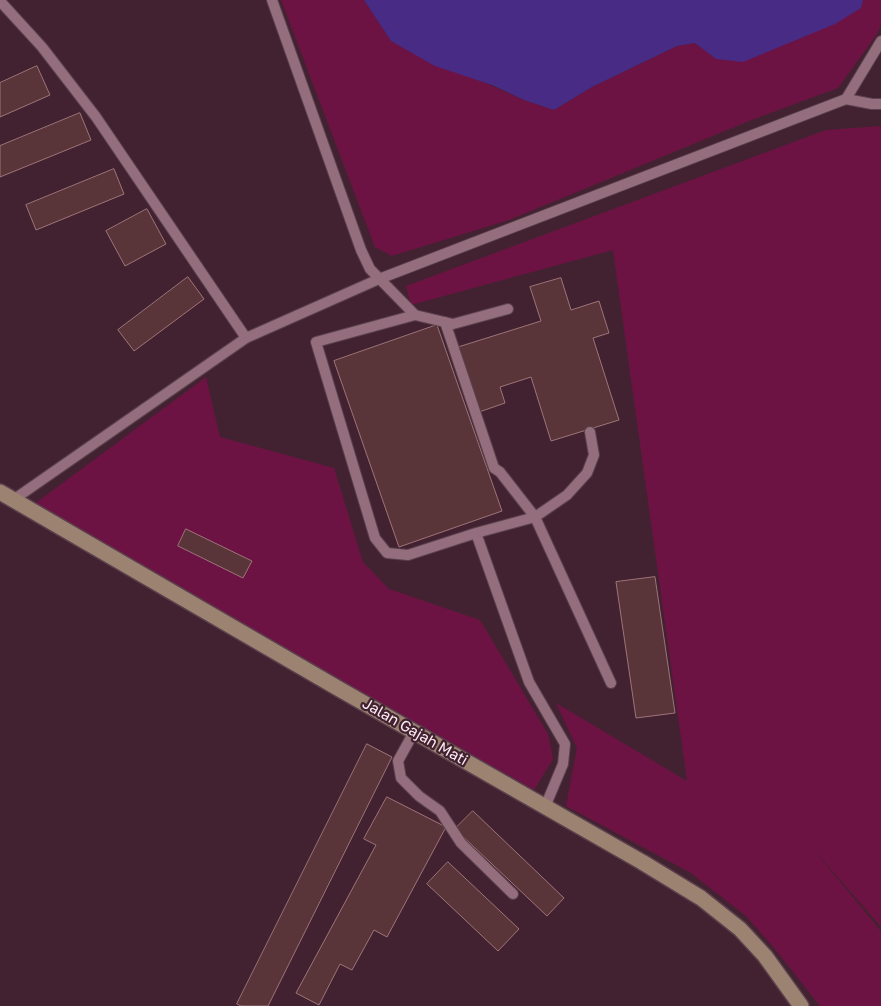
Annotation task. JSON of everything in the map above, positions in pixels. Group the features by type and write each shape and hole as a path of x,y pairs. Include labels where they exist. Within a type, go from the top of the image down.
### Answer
{"main road":[{"name":"Jalan Gajah Mati","path":"0,492 642,862 701,898 740,929 765,956 801,1006"}],"lane":[{"path":"272,0 361,250 370,269 415,315"},
{"path":"0,1 42,47 96,117 246,338"},
{"path":"846,99 881,41"},
{"path":"13,500 246,338 379,279 846,99 881,104"},
{"path":"508,309 453,324 415,315 316,342 374,538 387,553 408,555 476,533 535,517 567,495 587,473 594,455 590,432"},
{"path":"445,322 494,468 500,472 535,517 611,683"},
{"path":"476,533 529,682 565,744 563,764 545,807"},
{"path":"414,732 398,761 400,778 419,796 440,811 460,843 513,894"}],"shaded area":[{"path":"281,0 364,0 391,41 524,100 554,110 592,87 677,46 695,43 716,59 861,8 863,0 881,0 881,25 877,34 838,88 749,121 509,220 392,256 375,247"},
{"path":"364,0 863,0 861,8 835,24 743,62 716,59 695,43 677,46 592,87 554,110 524,100 492,85 435,66 391,41"},
{"path":"881,126 881,927 808,843 881,931 881,1006 820,1006 746,916 691,873 566,806 577,748 556,703 687,781 613,250 411,305 406,286 826,130"},
{"path":"206,377 220,437 334,468 363,562 389,589 480,620 548,734 553,759 534,790 33,505"}],"building":[{"path":"37,66 50,95 0,117 0,83"},
{"path":"80,113 91,140 0,177 0,146"},
{"path":"114,169 124,194 36,230 26,205"},
{"path":"147,209 166,244 125,266 106,231"},
{"path":"188,277 204,299 134,351 118,330"},
{"path":"561,278 571,310 599,301 609,333 593,338 619,420 551,441 531,377 500,387 505,403 479,412 458,347 541,321 530,287"},
{"path":"437,325 502,511 399,547 334,361"},
{"path":"186,529 252,561 243,578 178,546"},
{"path":"655,577 675,713 636,718 616,582"},
{"path":"367,744 392,757 268,1006 241,1006 237,1004"},
{"path":"387,797 446,827 387,937 374,930 352,970 340,964 319,1005 296,993 376,845 364,839"},
{"path":"473,811 564,898 547,916 455,829"},
{"path":"448,862 519,929 498,951 427,884"}]}
